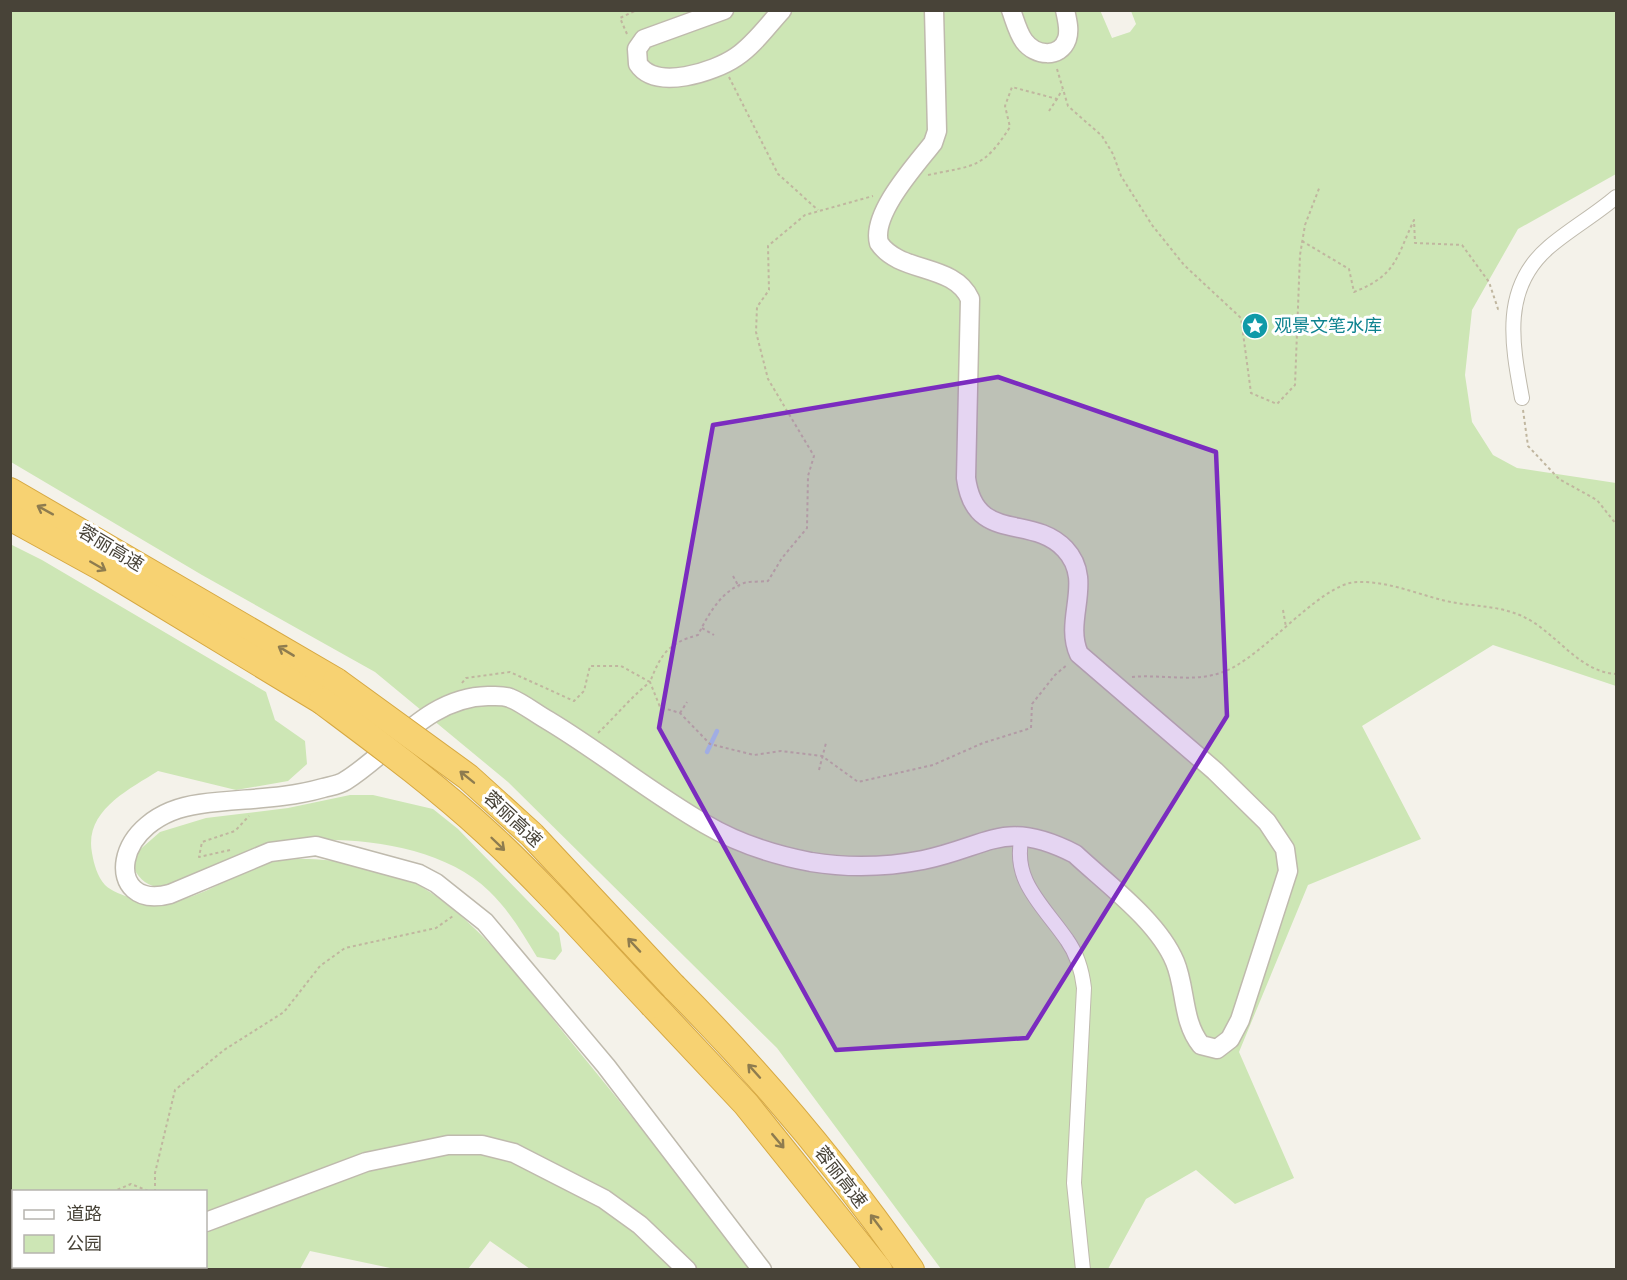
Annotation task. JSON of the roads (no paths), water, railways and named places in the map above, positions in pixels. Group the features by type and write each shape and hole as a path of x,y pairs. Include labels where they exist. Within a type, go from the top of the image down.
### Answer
{"highway":[{"name":"蓉丽高速","path":"10,491 468,777 532,835 721,1034 806,1131 911,1269"},
{"name":"蓉丽高速","path":"10,517 329,691 532,876 746,1104 879,1269"}],"street":[{"path":"724,10 644,39 639,45 636,57 641,69 657,78 693,75 722,64 739,55 782,10"},
{"path":"762,1269 606,1066 485,922 468,906 419,874 316,846 270,852 162,896 145,894 131,884 125,871 124,857 143,828 173,809 199,804 283,797 343,782 387,746 438,710 459,700 483,696 509,698 588,746 704,824 746,844 790,857 835,865 882,866 936,857 985,839 1022,836 1042,839 1075,854 1161,935 1176,964 1194,1036 1201,1045 1211,1049 1222,1046 1230,1039 1240,1020 1288,871 1285,849 1275,831 1222,778 1079,654 1074,636 1080,584 1074,560 1056,541 985,517 974,505 967,489 965,466 971,330 970,298 959,283 896,258 885,251 879,243 878,224 933,143 937,131 934,10"},
{"path":"1011,10 1021,34 1032,49 1050,54 1063,46 1068,37 1065,10"},
{"path":"1522,398 1512,341 1513,311 1522,282 1538,258 1548,248 1617,197"},
{"path":"1022,836 1019,855 1025,884 1068,941 1080,966 1084,988 1074,1183 1083,1269"},
{"path":"207,1222 366,1161 448,1145 482,1145 514,1153 604,1199 640,1225 687,1269"}],"waterway":[{"path":"707,752 717,731"}],"place":[{"name":"观景文笔水库","path":"1255,326"}]}
